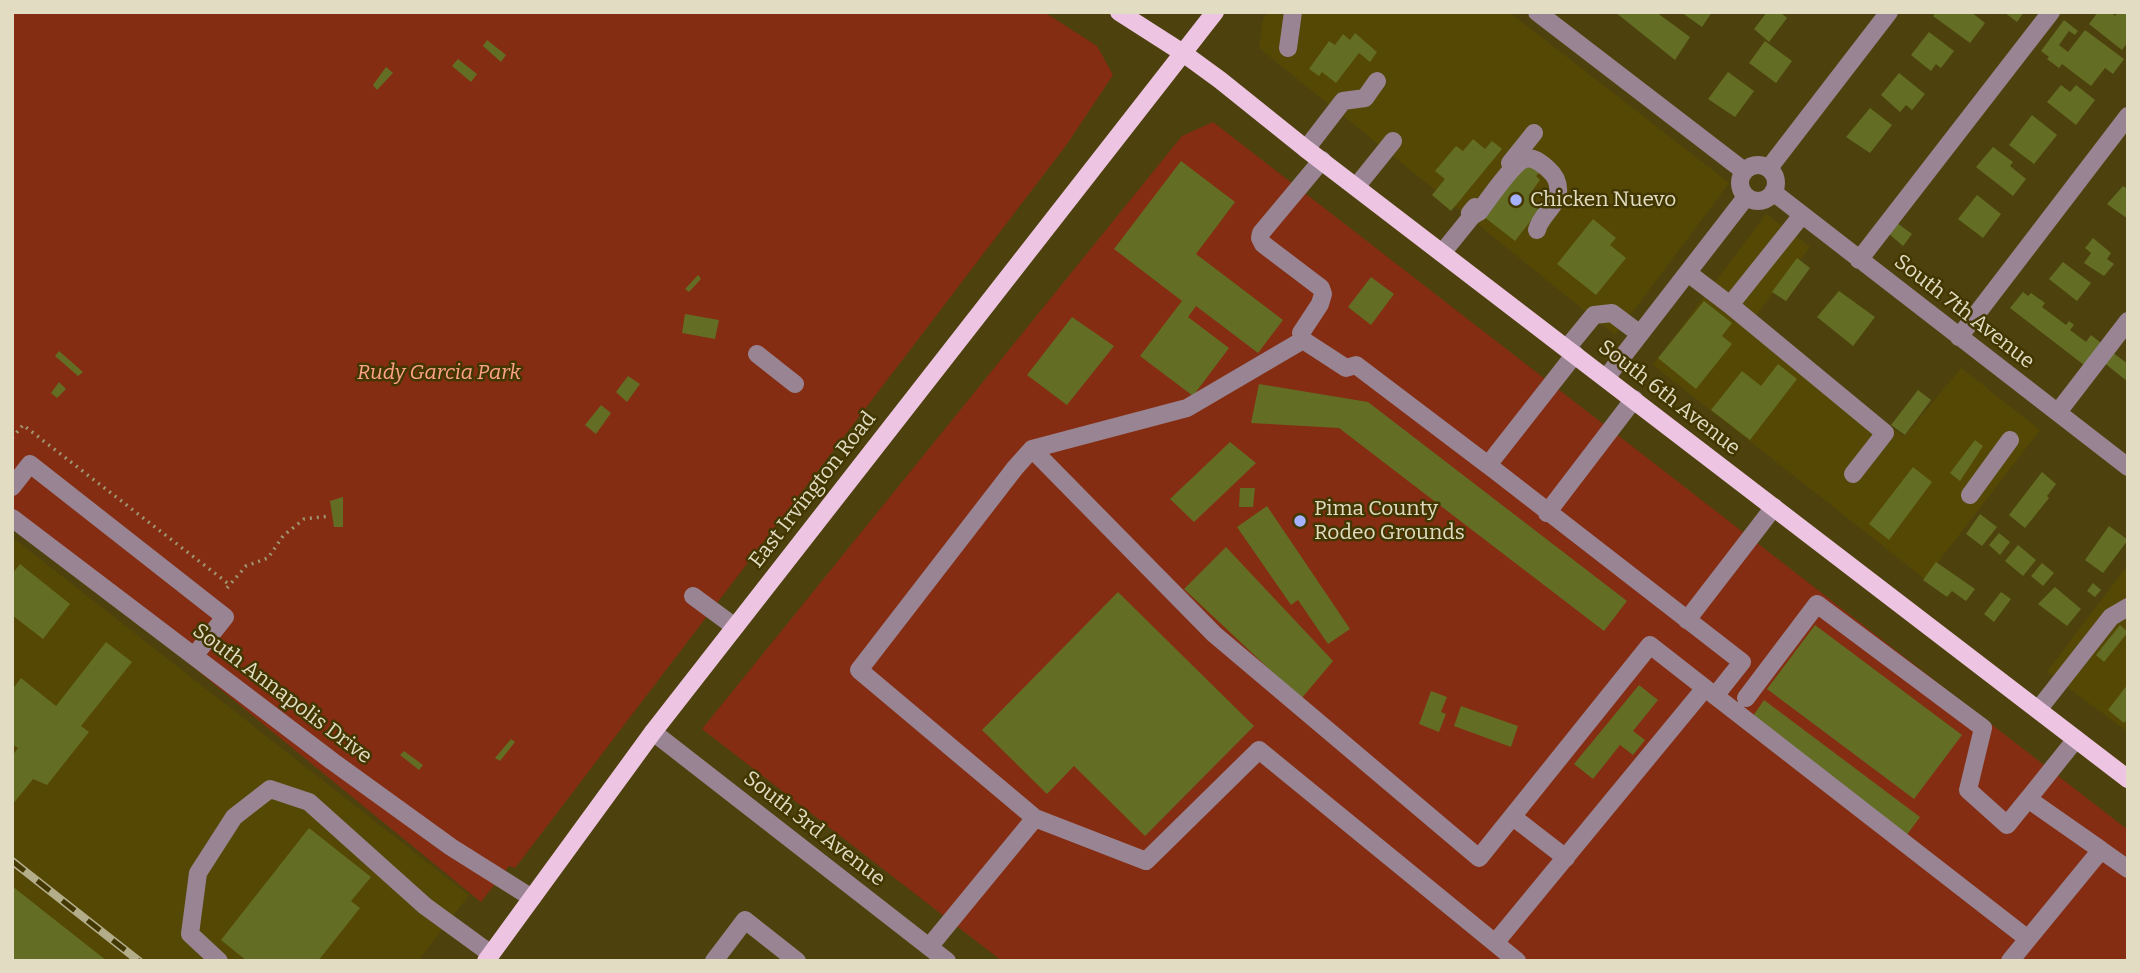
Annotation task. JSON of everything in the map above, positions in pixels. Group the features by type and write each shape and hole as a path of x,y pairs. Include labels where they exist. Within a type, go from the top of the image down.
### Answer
{"main road":[{"name":"South 6th Avenue","path":"1119,12 1183,54 2128,779"},
{"name":"East Irvington Road","path":"489,957 653,732 1215,12"}],"street":[{"path":"1288,48 1293,12"},
{"path":"1537,12 1561,19 1744,171"},
{"path":"1769,168 1889,12"},
{"path":"1859,260 2050,12"},
{"path":"1306,149 1343,102 1365,98 1377,81"},
{"path":"1959,337 2128,116"},
{"path":"1472,216 1471,213 1534,133"},
{"path":"1356,187 1393,141"},
{"path":"1442,253 1472,216 1479,212 1517,163 1526,158 1536,160 1557,178 1557,199 1539,223 1537,230"},
{"path":"1322,160 1261,233 1260,238 1263,244 1321,288 1323,294 1320,304 1303,328 1303,340 1346,368 1356,365 1742,662 1710,692 1495,943"},
{"path":"1753,165 1769,168 1775,176 1773,192 1761,201 1746,197 1740,184 1744,171 1753,165"},
{"name":"South 7th Avenue","path":"1773,192 2128,467"},
{"path":"1606,378 1746,197"},
{"path":"1730,305 1802,215"},
{"path":"1688,273 1885,433 1853,474"},
{"path":"1488,465 1594,315 1612,313 1640,334"},
{"path":"2058,412 2128,321"},
{"path":"1303,340 1186,408 1032,449 859,670 1035,818 1146,861 1259,750 1517,961"},
{"path":"757,354 795,384"},
{"path":"1548,513 1634,399"},
{"path":"1969,495 2010,440"},
{"path":"1032,449 1214,634 1479,858 1650,645 2028,939"},
{"path":"12,487 30,464 225,617 194,656"},
{"path":"1687,620 1774,507"},
{"name":"South Annapolis Drive","path":"12,518 332,761 451,847 532,898"},
{"path":"693,596 735,627"},
{"path":"1746,698 1817,604 1983,728 1968,790 2007,825 2076,739"},
{"path":"2038,710 2111,617 2128,607"},
{"name":"South 3rd Avenue","path":"653,732 947,961"},
{"path":"219,961 190,934 198,873 234,817 270,789 309,802 425,906 489,957"},
{"path":"2028,799 2128,869"},
{"path":"1513,817 1566,858"},
{"path":"929,947 1035,818"},
{"path":"2010,961 2101,849"},
{"path":"714,961 745,920 797,961"}],"path":[{"path":"12,438 23,425 228,587 246,566 268,558 284,536 304,519 330,516"}],"shaded area":[{"path":"1268,12 1509,12 1729,183 1615,335 1259,48 1263,19"},
{"path":"1766,214 1810,247 1753,318 1904,437 1961,368 2040,430 1925,579 1653,365"},
{"path":"12,537 469,895 418,961 12,961"},
{"path":"2128,565 2128,732 2047,672"}],"green space":[{"name":"Rudy Garcia Park","path":"12,12 1044,12 1097,46 1113,75 1067,144 515,868 509,866 481,902 12,519"},
{"name":"Pima County Rodeo Grounds","path":"1213,122 2128,830 2128,961 1002,961 702,729 1182,136"}],"building":[{"path":"1615,12 1656,12 1690,37 1675,60"},
{"path":"1681,12 1712,12 1702,27"},
{"path":"1767,12 1780,12 1787,18 1769,42 1754,29"},
{"path":"1936,12 1971,12 1985,23 1970,43 1933,16"},
{"path":"2004,12 2024,12 2017,22"},
{"path":"2098,12 2111,12 2115,16 2118,12 2128,12 2128,42 2122,50 2089,24"},
{"path":"2064,20 2078,31 2075,35 2069,31 2059,45 2068,52 2085,30 2124,59 2113,74 2105,68 2091,86 2062,64 2059,68 2047,59 2049,57 2041,51"},
{"path":"1929,32 1954,51 1941,68 1936,64 1931,71 1911,55"},
{"path":"1355,33 1377,52 1370,62 1359,53 1336,83 1322,72 1319,76 1309,69 1329,41 1335,45 1343,34 1350,40"},
{"path":"487,40 506,55 501,62 483,46"},
{"path":"1765,41 1792,61 1776,83 1749,63"},
{"path":"458,59 477,74 471,82 452,66"},
{"path":"386,67 393,73 377,90 373,85"},
{"path":"1728,72 1754,91 1735,117 1708,99"},
{"path":"1899,73 1925,94 1912,110 1906,105 1900,112 1881,95"},
{"path":"2061,85 2070,92 2076,85 2095,100 2076,125 2047,102"},
{"path":"1870,108 1892,125 1870,153 1846,137"},
{"path":"2032,115 2057,135 2034,164 2009,145"},
{"path":"1473,139 1485,149 1492,141 1502,149 1451,211 1432,195 1445,179 1435,171 1456,146 1463,151"},
{"path":"1993,147 2013,162 2010,166 2026,179 2013,196 1976,167"},
{"path":"1181,161 1235,202 1196,254 1283,320 1258,353 1196,306 1188,317 1229,348 1193,396 1140,356 1182,301 1114,249"},
{"name":"Chicken Nuevo","path":"1525,163 1539,173 1536,176 1540,180 1529,195 1542,206 1515,241 1483,216"},
{"path":"2123,186 2128,189 2128,219 2107,204"},
{"path":"1977,195 2001,214 1983,238 1958,219"},
{"path":"1593,219 1616,238 1610,245 1626,258 1596,295 1557,264"},
{"path":"1897,223 1912,234 1903,246 1888,233"},
{"path":"2093,238 2111,253 2107,259 2114,264 2104,276 2084,263 2091,253 2085,248"},
{"path":"1797,258 1810,268 1786,301 1772,292"},
{"path":"2063,262 2091,283 2077,301 2049,279"},
{"path":"698,275 701,279 689,292 685,289"},
{"path":"1371,277 1394,294 1371,325 1348,307"},
{"path":"1839,291 1875,317 1853,346 1817,317"},
{"path":"2023,292 2028,296 2031,293 2045,303 2042,307 2066,325 2069,321 2074,325 2070,330 2086,342 2091,335 2101,343 2084,365 2010,308"},
{"path":"1704,301 1732,323 1722,336 1732,344 1696,389 1658,358"},
{"path":"685,314 719,320 715,339 682,333"},
{"path":"1072,317 1114,346 1067,405 1027,375"},
{"path":"59,351 83,372 78,376 55,356"},
{"path":"2112,352 2128,364 2127,381 2103,362"},
{"path":"1778,364 1797,379 1750,440 1711,410 1742,371 1761,386"},
{"path":"628,376 640,384 627,402 616,392"},
{"path":"59,382 66,389 57,398 51,393"},
{"path":"1259,384 1368,402 1627,601 1604,631 1339,428 1251,423"},
{"path":"1918,390 1931,400 1905,435 1891,425"},
{"path":"601,405 611,413 596,434 585,425"},
{"path":"1975,440 1983,446 1960,481 1950,473"},
{"path":"1230,442 1256,463 1194,522 1170,499"},
{"path":"1913,467 1932,482 1889,540 1869,524"},
{"path":"2042,472 2056,484 2047,496 2049,498 2025,528 2009,515"},
{"path":"1240,488 1255,488 1253,507 1239,507"},
{"path":"343,497 343,527 334,527 330,501"},
{"path":"1267,506 1350,629 1328,644 1298,600 1291,605 1237,527"},
{"path":"1980,514 1997,527 1982,546 1966,534"},
{"path":"2109,526 2128,540 2103,573 2085,560"},
{"path":"1999,533 2010,542 2000,555 1989,545"},
{"path":"2018,545 2036,560 2023,576 2005,561"},
{"path":"1226,547 1333,661 1301,699 1184,589"},
{"path":"1936,562 1975,589 1966,601 1952,591 1947,597 1923,580"},
{"path":"2042,563 2054,573 2043,586 2031,576"},
{"path":"20,564 70,604 43,639 12,615 12,574"},
{"path":"2093,583 2101,590 2095,597 2087,591"},
{"path":"2055,587 2081,609 2067,626 2038,604"},
{"path":"1118,592 1254,726 1145,836 1074,766 1047,794 982,730"},
{"path":"2001,592 2011,599 1994,622 1984,614"},
{"path":"1815,625 1962,735 1914,799 1767,689"},
{"path":"2120,625 2128,632 2104,662 2096,655"},
{"path":"106,642 132,662 81,726 89,732 47,785 33,779 12,805 12,756 18,748 12,744 12,690 21,678 56,706"},
{"path":"2128,684 2128,718 2124,723 2108,710"},
{"path":"1639,685 1658,700 1633,731 1645,740 1633,755 1620,745 1593,779 1574,764"},
{"path":"1431,691 1447,697 1441,712 1446,714 1439,732 1419,724"},
{"path":"1764,700 1920,817 1906,836 1751,719"},
{"path":"1461,706 1518,726 1511,747 1454,726"},
{"path":"511,739 515,742 500,761 495,758"},
{"path":"404,751 423,765 419,770 400,755"},
{"path":"309,828 371,877 351,901 360,908 318,961 247,961 221,940"},
{"path":"12,886 107,961 12,961"}],"railway":[{"path":"12,861 139,961"}],"place":[{"name":"Chicken Nuevo","path":"1516,200"},
{"name":"Pima County Rodeo Grounds","path":"1300,521"}]}
